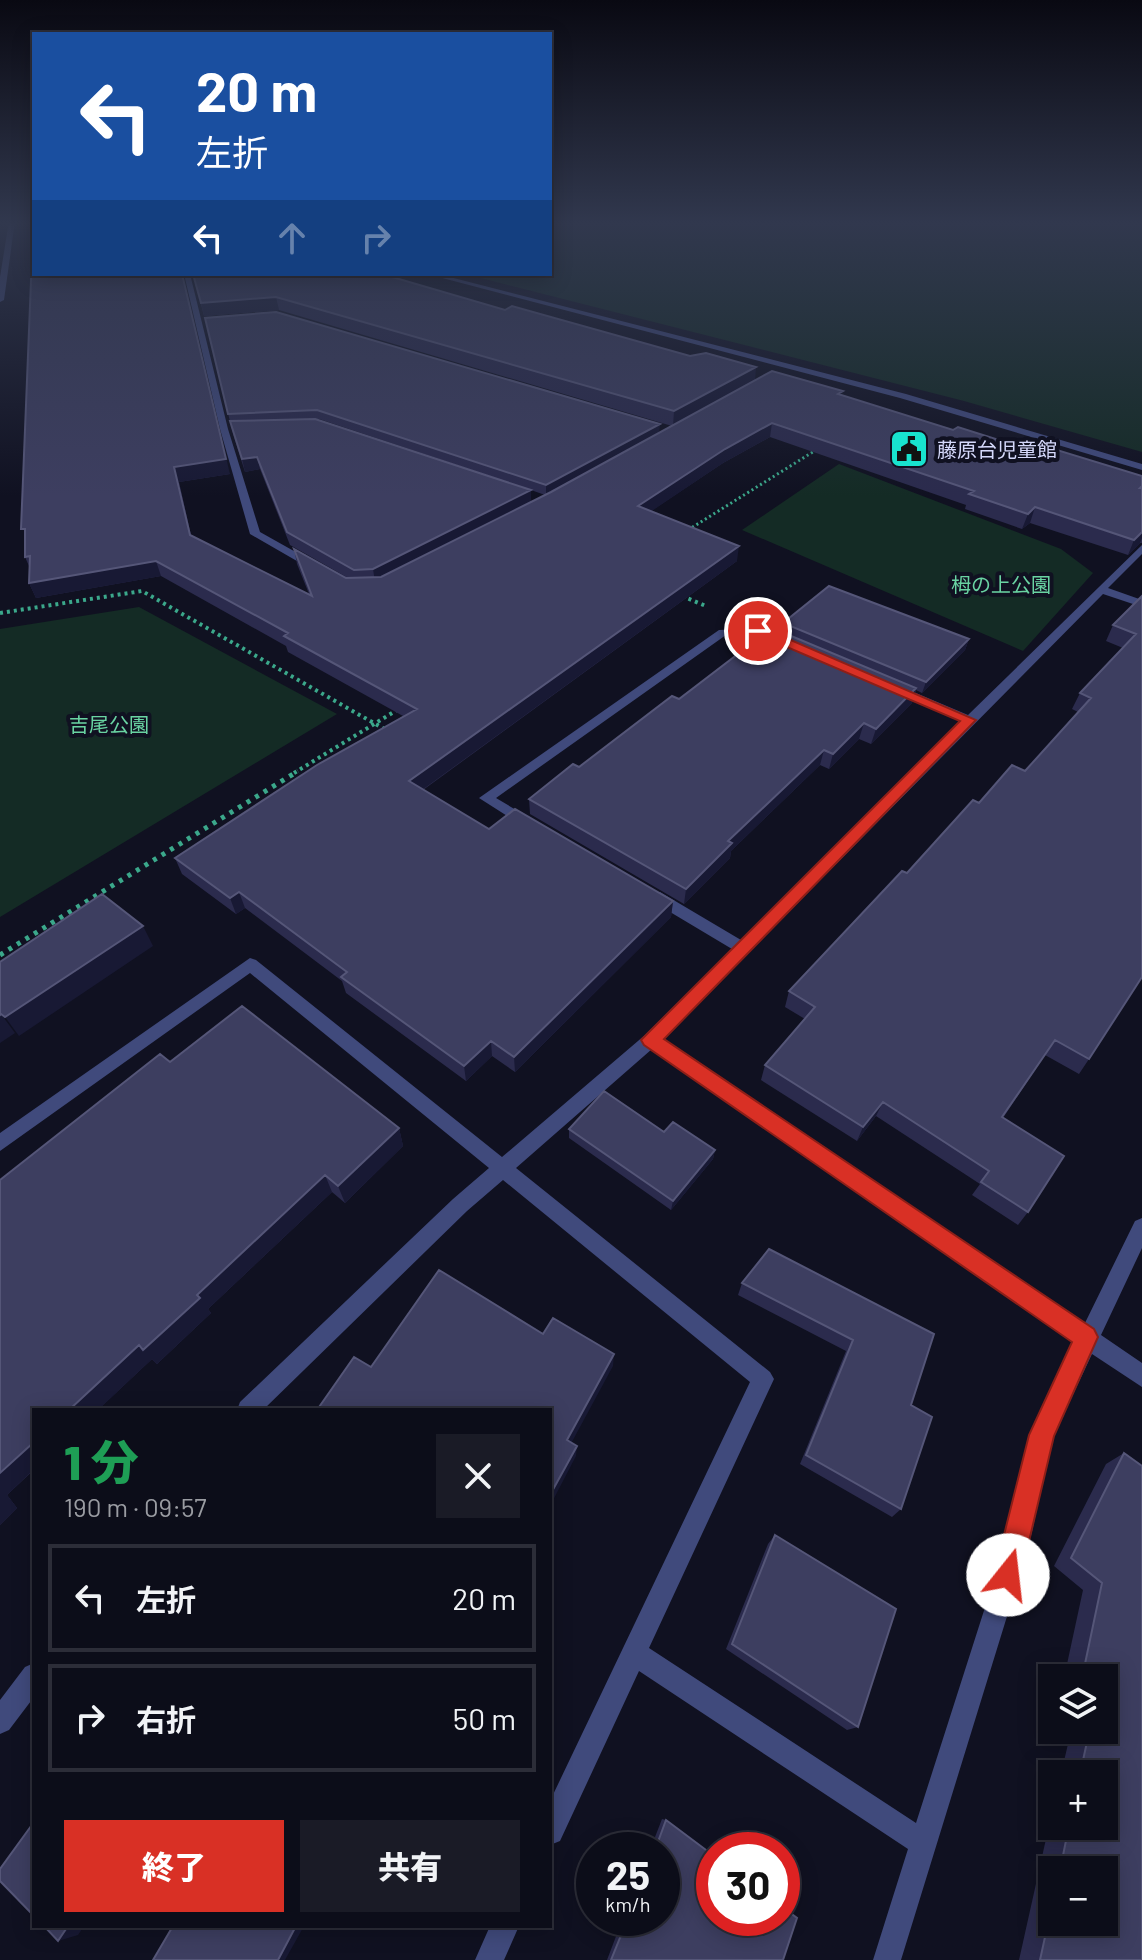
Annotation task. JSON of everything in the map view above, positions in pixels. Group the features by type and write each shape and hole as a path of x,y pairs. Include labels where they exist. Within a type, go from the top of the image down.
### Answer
{"street":[{"path":"195,312 224,429 255,534 329,575"},
{"path":"580,312 903,396 1142,467"},
{"path":"197,322 210,321"},
{"path":"780,374 793,367"},
{"path":"224,429 240,428"},
{"path":"250,1408 460,1205 651,1040 1142,548"},
{"path":"1103,590 1142,604"},
{"path":"540,829 486,798 723,632 758,631 801,649"},
{"path":"885,684 969,720"},
{"path":"647,892 741,947"},
{"path":"0,1143 250,964 763,1379 552,1827"},
{"path":"651,1040 1142,1376"},
{"path":"887,1960 1017,1545 1042,1435 1086,1337 1142,1227"},
{"path":"634,1653 923,1843"},
{"path":"0,1721 32,1679"},
{"path":"489,1960 504,1928"}],"path":[{"path":"675,537 823,446"},
{"path":"0,613 142,591 388,731"},
{"path":"675,593 729,615 741,631"},
{"path":"0,955 402,707"}],"green space":[{"path":"616,312 1142,312 1142,452 964,401"},
{"name":"栂の上公園","path":"839,464 1061,549 1093,573 1023,651 742,530"},
{"name":"吉尾公園","path":"139,607 337,714 0,917 0,629"}],"building":[{"path":"30,312 191,312 226,459 174,467 190,535 312,596 294,549 346,578 381,577 551,492 772,371 843,391 838,394 953,430 958,427 1024,448 1031,442 1142,476 1142,532 1134,540 1035,507 1028,514 969,494 974,491 772,423 725,449 638,506 739,546 409,781 489,829 515,809 673,901 514,1057 491,1041 464,1066 341,977 347,972 239,892 230,898 175,858 317,765 417,709 284,636 288,633 156,561 29,583 30,556 25,557 25,529 21,529"},
{"path":"278,312 660,424 546,485 317,410 228,414 205,318"},
{"path":"330,312 535,312 690,356 706,353 756,367 674,411"},
{"path":"315,419 531,490 373,569 354,570 287,532 257,457 242,459 230,421"},
{"path":"829,586 969,639 926,682 783,623"},
{"path":"1142,596 1142,977 1089,1059 1055,1040 1002,1117 1064,1156 1028,1212 981,1182 989,1171 883,1102 863,1127 765,1065 815,1007 789,991 902,871 907,873 973,800 979,803 1012,765 1025,771 1091,698 1080,693 1136,634 1113,625"},
{"path":"772,628 916,688 876,729 864,723 833,754 824,750 728,841 732,843 686,889 529,799 573,764 579,767 672,696 679,699"},
{"path":"102,894 143,926 5,1017 0,1015 0,962"},
{"path":"242,1006 399,1128 338,1186 325,1175 197,1295 200,1298 143,1350 139,1345 71,1408 32,1408 32,1444 0,1473 0,1180 160,1054 170,1062"},
{"path":"604,1091 664,1132 673,1122 715,1150 673,1201 569,1129"},
{"path":"769,1249 934,1334 911,1405 932,1417 901,1509 806,1455 853,1340 742,1283"},
{"path":"439,1270 543,1334 553,1318 614,1354 567,1440 577,1446 552,1491 552,1408 318,1408 354,1357 371,1367"},
{"path":"1124,1453 1142,1466 1142,1960 1040,1960 1045,1936 1118,1936 1118,1856 1063,1856 1066,1840 1118,1840 1118,1760 1083,1760 1087,1744 1118,1744 1118,1664 1085,1664 1102,1583 1071,1558"},
{"path":"775,1535 896,1609 858,1727 732,1644"},
{"path":"666,1820 696,1842 696,1936 791,1936 783,1960 611,1960 621,1936 680,1936 680,1832 662,1832"},
{"path":"32,1825 32,1914 0,1881 0,1869"},
{"path":"46,1928 67,1928 58,1941"},
{"path":"172,1928 295,1928 278,1960 153,1960"}],"place":[{"name":"藤原台児童館","path":"909,449"}],"route":[{"path":"758,631 969,720 651,1040 1086,1337 1042,1435 1008,1575"}]}
